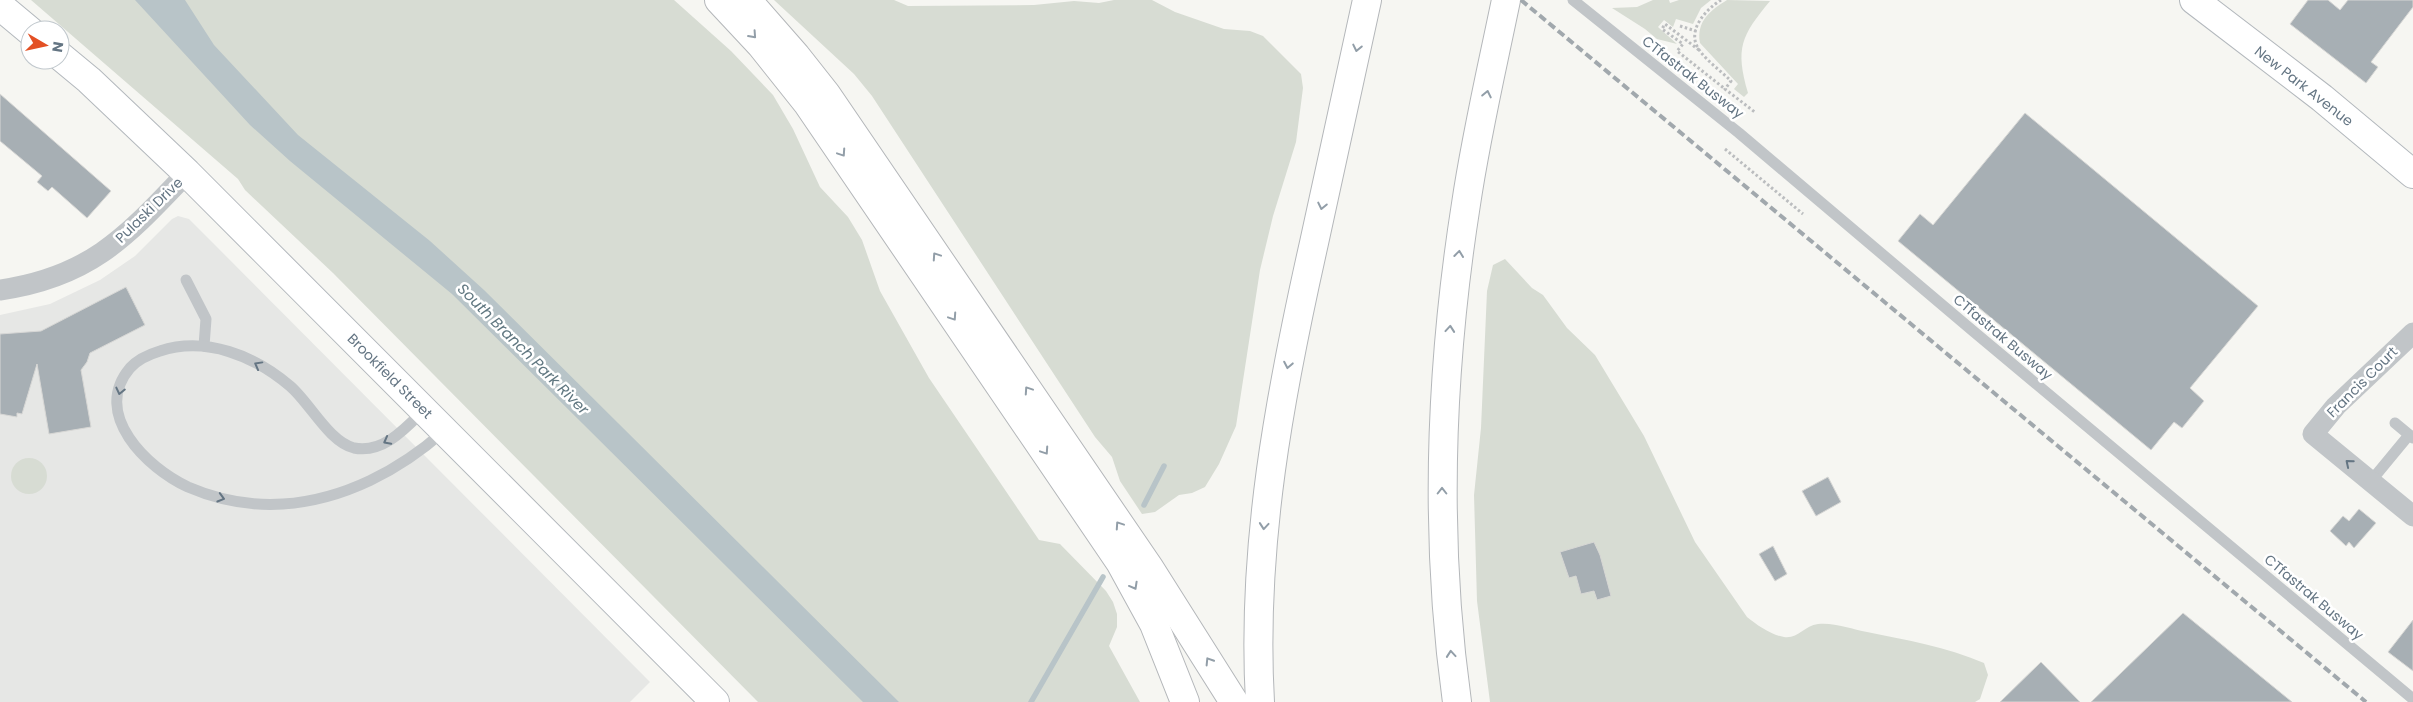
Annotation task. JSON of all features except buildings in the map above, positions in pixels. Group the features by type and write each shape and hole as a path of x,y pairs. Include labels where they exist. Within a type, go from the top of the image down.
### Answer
{"main road":[{"path":"719,0 762,45 802,96 1107,542 1154,624 1185,702"},
{"path":"747,0 796,56 829,99 1145,562 1234,702"},
{"path":"1260,702 1259,582 1264,519 1276,433 1298,318 1367,0"},
{"path":"1457,702 1447,611 1443,522 1444,408 1453,302 1469,187 1506,0"},
{"name":"New Park Avenue","path":"2194,0 2322,98 2413,174"},
{"path":"0,6 20,23"},
{"name":"Brookfield Street","path":"70,64 188,173 715,702"}],"street":[{"name":"Pulaski Drive","path":"0,290 60,276 95,258 124,237 188,173"},
{"name":"Francis Court","path":"2371,481 2313,434 2336,406 2413,333"},
{"path":"2371,481 2413,516"}],"lane":[{"name":"CTfastrak Busway","path":"1573,0 1739,132 1972,331 2413,699"},
{"path":"186,280 206,319 204,346"},
{"path":"424,410 400,433 385,443 375,447 355,448 336,438 308,404 290,386 270,372 240,355 204,346 177,346 155,352 130,368 121,385 118,411 122,429 145,456 172,478 209,495 233,502 265,504 306,502 360,485 409,461 444,431"},
{"path":"2371,481 2411,436 2395,423"}],"path":[{"path":"1699,51 1696,43 1696,31 1705,12 1720,0"},
{"path":"1725,88 1732,81 1665,24 1662,28 1683,44 1677,51 1756,113"},
{"path":"1680,26 1696,31"},
{"path":"1725,149 1803,214"}],"shaded area":[{"path":"31,0 674,0 731,51 773,95 793,129 820,187 848,217 862,240 880,291 929,378 1039,540 1060,544 1106,591 1113,602 1117,614 1117,627 1109,646 1140,702 758,702 333,273 245,190 238,179 70,34 70,20 54,20"},
{"path":"774,0 894,0 908,6 1034,5 1074,1 1099,3 1114,0 1152,0 1175,12 1224,29 1250,31 1263,36 1301,74 1303,88 1296,142 1273,216 1260,270 1236,426 1219,464 1205,487 1192,493 1179,495 1155,512 1142,514 1120,481 1112,457 1095,437 872,96 854,74"},
{"path":"1653,0 1669,0 1670,3 1679,0 1711,0 1701,8 1693,24 1676,19 1673,27 1664,20 1658,27 1677,44 1657,39 1612,8 1637,7"},
{"path":"1727,0 1770,1 1752,24 1743,43 1742,65 1748,93 1744,97 1734,89 1738,84 1700,43 1700,28 1706,17"},
{"path":"178,216 189,219 650,682 630,702 0,702 0,315 50,304 100,280 135,256 172,219"},
{"path":"1505,259 1532,288 1543,295 1567,328 1595,355 1644,436 1695,542 1747,617 1769,632 1784,637 1793,636 1813,625 1830,624 1926,644 1970,657 1984,663 1988,675 1980,699 1975,702 1490,702 1477,601 1474,495 1481,428 1487,291 1493,265"},
{"path":"29,458 41,464 47,476 41,488 29,494 17,488 11,476 17,464"}],"water":[{"name":"South Branch Park River","path":"135,0 185,0 214,45 298,135 430,241 484,290 899,702 863,702 452,294 290,161 250,125"}],"waterway":[{"path":"1144,505 1164,466"},
{"path":"1031,702 1103,577"}],"railway":[{"path":"1521,0 2366,702"}]}
